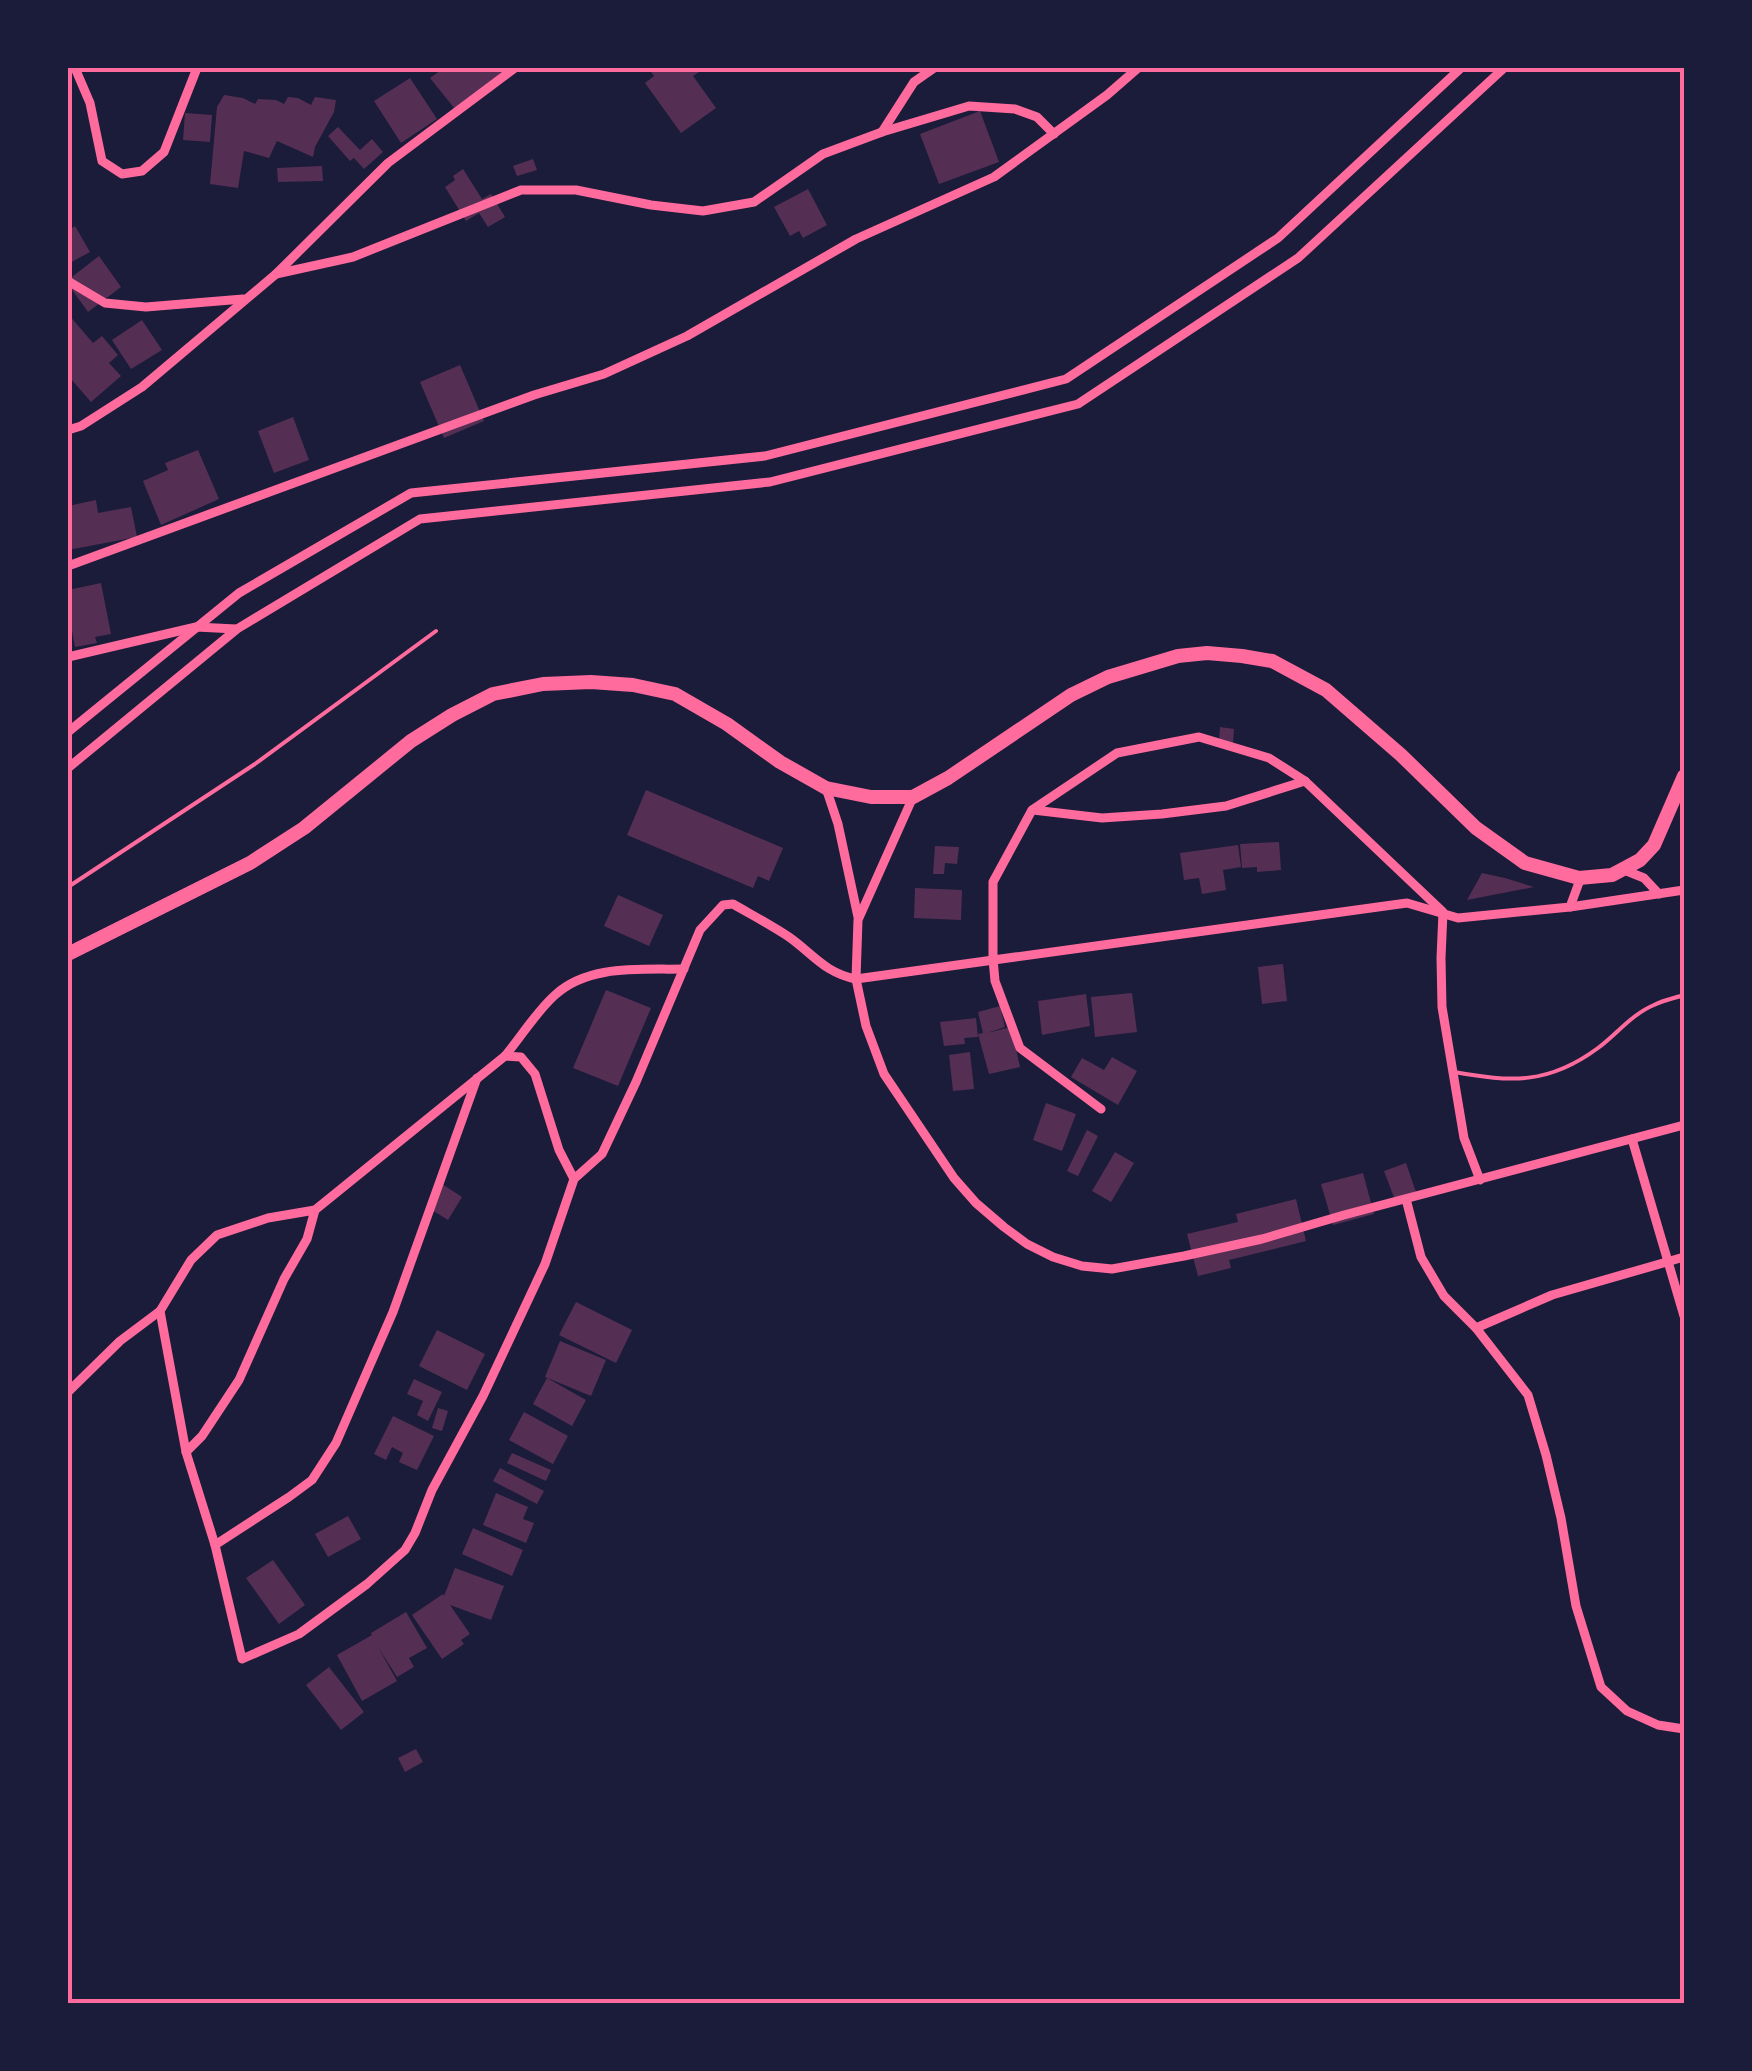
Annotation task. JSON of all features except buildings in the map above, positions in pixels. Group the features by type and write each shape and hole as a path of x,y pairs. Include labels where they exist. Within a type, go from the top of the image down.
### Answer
{"main road":[{"path":"68,954 250,864 304,828 452,714 493,694 543,684 633,685 675,694 826,788 871,797 913,797 948,778 1071,695 1108,677 1178,656 1207,653 1272,661 1326,690 1476,828 1525,863 1581,878 1612,875 1640,860 1654,845 1684,776"}],"street":[{"path":"75,68 90,103 102,162 122,174 142,172 164,152 197,68"},
{"path":"68,430 81,426 142,387 276,274 388,163 515,68"},
{"path":"882,132 914,82 934,68"},
{"path":"68,566 534,395 604,374 687,336 856,239 994,177 1138,68"},
{"path":"68,732 239,593 410,493 764,456 1066,379 1278,238 1462,68"},
{"path":"68,768 237,629 420,519 770,482 1078,404 1298,258 1504,68"},
{"path":"276,274 353,257 521,190 576,190 702,211 754,202 822,154 969,106 1015,109 1036,117 1054,134"},
{"path":"68,282 105,303 146,308 245,299"},
{"path":"68,657 196,627 237,629"},
{"path":"1101,1109 1020,1048 996,981 993,882 1032,810 1117,752 1200,737 1269,758 1305,782 1443,912"},
{"path":"1032,810 1102,818 1162,814 1226,806 1305,782"},
{"path":"826,788 838,824 858,920 856,979 866,1026 884,1074 929,1144 976,1203 1027,1244 1052,1257 1112,1269 1262,1239 1684,1125"},
{"path":"858,920 913,797"},
{"path":"1644,878 1654,845"},
{"path":"1624,870 1644,878 1659,894"},
{"path":"1402,876 1407,904"},
{"path":"1570,906 1581,878"},
{"path":"160,1310 186,1452 215,1545 242,1659 299,1634 367,1584 405,1550 545,1264 574,1179 602,1154 700,930 723,905 734,904 789,938 824,967 839,976 856,979 1407,904 1458,918 1480,918 1684,890"},
{"path":"852,891 866,904"},
{"path":"1443,912 1442,1007 1464,1138 1480,1180"},
{"path":"1442,931 1458,918"},
{"path":"68,1392 120,1341 160,1310 191,1260 217,1235 268,1218 314,1210 505,1056 555,994 604,972 684,969"},
{"path":"505,1056 522,1057 535,1074 559,1150 574,1179"},
{"path":"215,1545 312,1480 336,1443 393,1312 477,1078"},
{"path":"1632,1139 1684,1316"},
{"path":"1406,1199 1422,1257 1444,1296 1476,1328 1528,1395 1558,1502 1576,1606 1601,1686 1627,1710 1658,1725 1684,1729"},
{"path":"186,1452 202,1436 239,1380 306,1239 314,1210"},
{"path":"1476,1328 1552,1295 1684,1257"}],"lane":[{"path":"1454,1072 1494,1079 1548,1075 1596,1050 1652,1005 1684,995"}],"path":[{"path":"68,887 255,764 436,630"}]}
